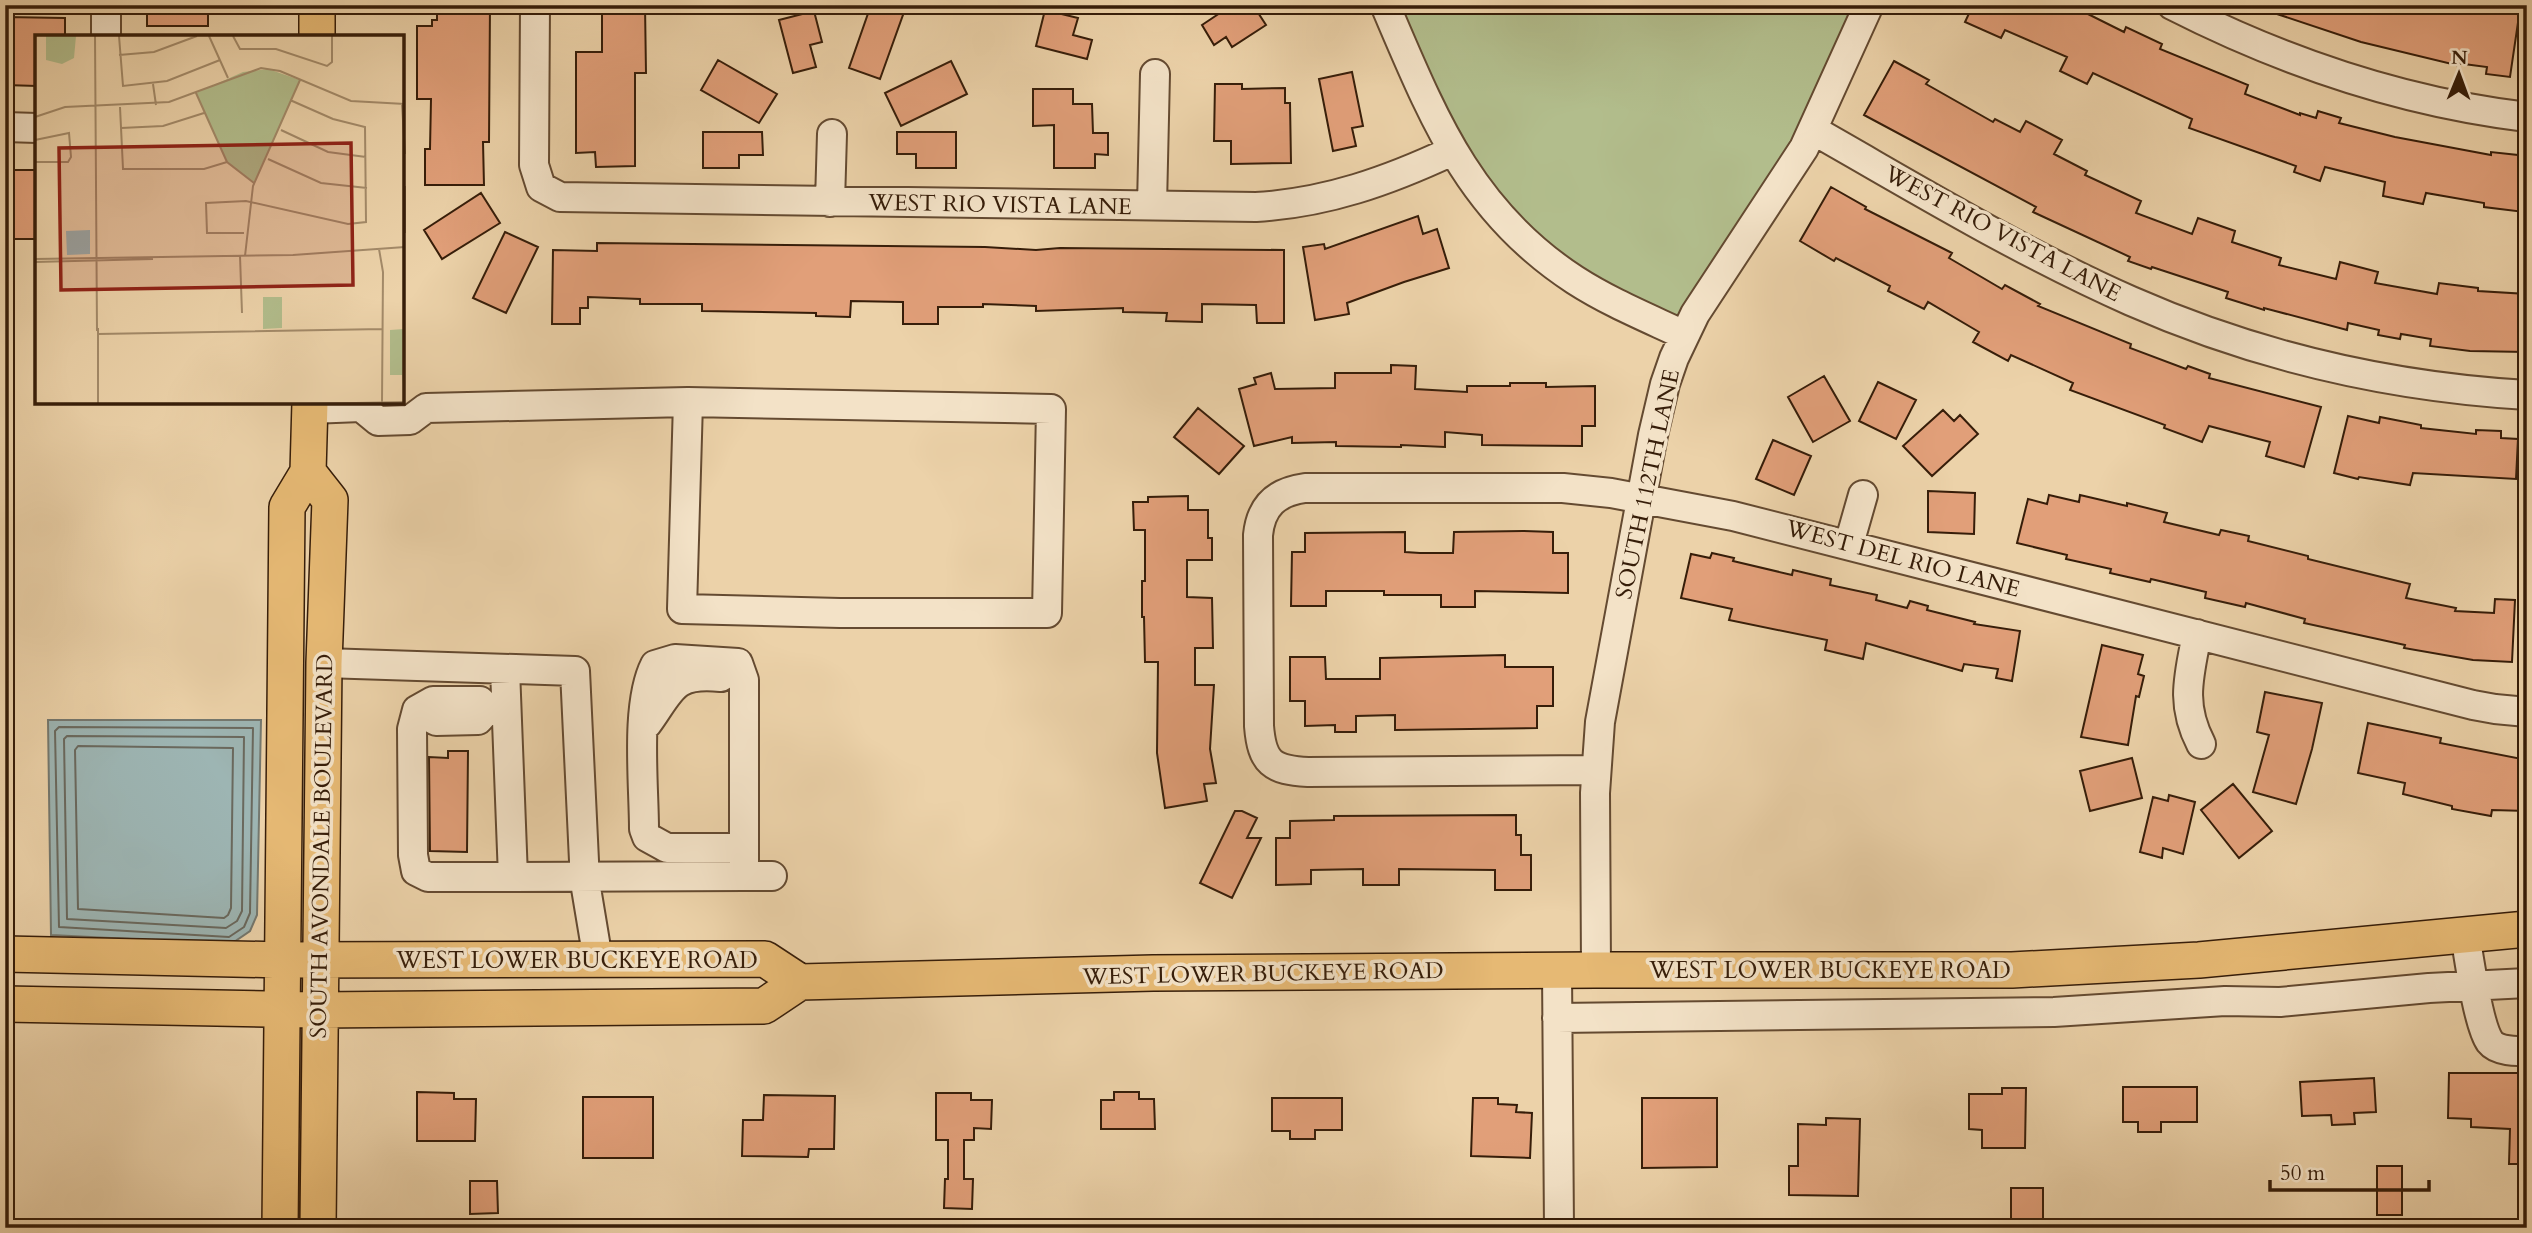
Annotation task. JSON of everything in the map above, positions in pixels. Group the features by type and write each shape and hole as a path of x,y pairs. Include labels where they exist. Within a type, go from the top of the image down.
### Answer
{"main road":[{"path":"317,5 317,35"},
{"name":"SOUTH AVONDALE BOULEVARD","path":"280,1228 288,507 308,472 310,406"},
{"name":"SOUTH AVONDALE BOULEVARD","path":"308,472 330,500 324,663 318,1010 318,1228"},
{"name":"WEST LOWER BUCKEYE ROAD","path":"5,954 284,960 765,958 800,982 1153,974 2012,970 2199,960 2527,929"},
{"path":"5,1004 318,1010 764,1006 800,982"}],"street":[{"path":"106,5 106,35"},
{"name":"WEST RIO VISTA LANE","path":"535,5 533,153 537,176 541,187 560,197 572,199 1256,207 1304,202 1380,182 1452,151"},
{"path":"1385,5 1428,106 1452,151 1493,209 1543,257 1593,290 1685,335"},
{"name":"SOUTH 112TH LANE","path":"1596,970 1596,770 1604,695 1658,410 1674,358 1685,335 1708,293 1793,167 1869,5"},
{"path":"2172,5 2265,50 2336,75 2427,100 2527,117"},
{"path":"1152,205 1156,74"},
{"path":"5,127 35,128"},
{"name":"WEST RIO VISTA LANE","path":"1812,130 2050,263 2175,319 2265,350 2357,372 2454,389 2527,395"},
{"path":"830,202 832,134"},
{"path":"310,406 365,405 378,421 410,420 414,402 688,402 1051,409 1047,613 682,609 688,402"},
{"name":"WEST DEL RIO LANE","path":"1596,770 1308,772 1278,768 1268,761 1263,751 1259,726 1258,535 1264,510 1271,500 1282,494 1306,488 1563,488 1641,499 1758,521 2473,705 2527,712"},
{"path":"1849,544 1863,495"},
{"path":"2197,635 2187,698 2189,714 2201,744"},
{"path":"744,862 744,680 738,663 674,659 655,665 649,677 643,730 644,829 647,837 667,848 744,862 772,876"},
{"path":"324,663 575,671 584,877 598,960"},
{"path":"505,668 497,709 513,877"},
{"path":"497,709 480,701 433,701 417,710 412,729 413,855 416,871 428,877 584,877 744,862"},
{"path":"2465,934 2479,1010 2489,1041 2496,1047 2519,1052 2527,1050"},
{"path":"1557,971 1559,1228"},
{"path":"1557,1018 2054,1012 2225,1001 2280,1002 2429,988 2527,983"}],"green space":[{"path":"1385,5 1869,5 1684,335 1512,229"}],"water":[{"path":"48,720 261,720 257,915 250,931 231,944 51,935"}],"building":[{"path":"147,5 208,5 208,26 147,26"},
{"path":"437,5 490,5 489,142 483,142 484,185 425,185 425,149 430,149 431,99 417,99 417,26 432,26 432,20 437,20"},
{"path":"602,5 645,5 646,73 635,73 635,166 596,167 595,152 576,153 576,52 602,52"},
{"path":"871,5 885,5 904,12 880,79 849,68"},
{"path":"1232,5 1253,5 1266,25 1232,47 1226,37 1214,45 1202,25"},
{"path":"1973,5 2070,5 2124,32 2126,27 2162,44 2160,49 2248,85 2245,94 2300,115 2316,118 2318,111 2341,118 2339,123 2395,137 2491,155 2491,152 2527,156 2524,212 2484,207 2484,203 2426,193 2423,204 2383,196 2385,182 2325,167 2320,181 2294,172 2296,166 2189,128 2192,119 2093,73 2087,84 2060,71 2067,57 2005,30 2001,38 1965,22"},
{"path":"2263,5 2498,5 2520,9 2510,77 2486,74 2487,67 2456,65 2361,42 2262,9"},
{"path":"1045,10 1078,18 1073,35 1092,40 1087,59 1036,46"},
{"path":"814,11 822,42 810,45 816,67 793,73 779,20"},
{"path":"5,17 65,18 65,35 35,35 35,86 5,85"},
{"path":"718,60 777,94 759,123 701,90"},
{"path":"951,61 967,94 901,126 885,93"},
{"path":"1894,61 1929,80 1926,84 1993,122 1995,119 2020,132 2026,121 2062,140 2054,154 2087,171 2085,175 2141,201 2136,213 2192,234 2198,218 2235,231 2232,242 2281,258 2279,265 2336,279 2340,262 2378,272 2375,283 2437,294 2439,283 2478,288 2478,291 2527,294 2526,352 2470,351 2430,346 2431,339 2401,334 2400,339 2378,335 2379,330 2348,323 2347,330 2264,310 2226,298 2228,292 2128,261 2130,257 2033,212 2036,207 1864,115"},
{"path":"1352,72 1363,126 1352,128 1356,146 1333,151 1319,79"},
{"path":"1215,84 1242,84 1242,89 1285,88 1285,103 1290,103 1291,163 1231,164 1231,141 1214,141"},
{"path":"1033,89 1073,89 1073,104 1092,104 1093,133 1108,133 1108,155 1095,154 1095,168 1054,168 1054,125 1033,126"},
{"path":"703,132 762,132 763,155 739,155 739,168 703,168"},
{"path":"897,132 956,132 956,168 916,168 916,154 897,154"},
{"path":"5,170 35,170 35,239 5,239"},
{"path":"1831,187 1866,207 1865,209 1952,253 1949,258 2002,289 2005,285 2040,304 2038,306 2131,344 2130,348 2186,369 2188,366 2210,374 2209,378 2321,407 2304,467 2266,456 2270,442 2209,426 2202,442 2164,428 2165,425 2070,390 2073,383 2011,355 2008,361 1973,342 1979,332 1928,302 1924,309 1888,291 1890,286 1836,258 1834,261 1800,241"},
{"path":"481,193 500,223 442,259 424,230"},
{"path":"1418,216 1423,234 1437,229 1449,268 1347,303 1349,314 1315,320 1303,247 1324,244 1325,249"},
{"path":"505,232 538,247 506,313 473,298"},
{"path":"597,243 985,247 1036,250 1284,250 1284,323 1257,323 1256,305 1202,304 1202,322 1166,321 1167,313 1123,312 1123,308 1036,311 1036,306 983,304 983,307 938,307 938,324 903,324 903,302 851,301 850,317 816,316 816,313 702,311 702,304 640,304 640,299 588,297 588,308 580,308 580,324 552,324 553,250 597,251"},
{"path":"1391,365 1416,366 1415,389 1467,392 1467,386 1510,386 1510,383 1546,383 1546,387 1595,386 1595,426 1582,426 1582,446 1482,445 1482,435 1445,432 1445,447 1336,446 1336,442 1292,443 1292,437 1254,446 1239,389 1256,384 1254,378 1271,373 1275,389 1335,388 1335,373 1391,373"},
{"path":"1824,376 1850,421 1813,442 1788,397"},
{"path":"1878,382 1916,400 1896,439 1859,421"},
{"path":"1198,408 1244,446 1219,474 1174,437"},
{"path":"1943,410 1954,421 1960,415 1978,434 1932,476 1903,446"},
{"path":"2348,416 2379,423 2380,417 2421,425 2421,428 2476,434 2476,430 2501,431 2501,438 2518,439 2516,479 2413,473 2410,485 2359,477 2358,479 2334,473"},
{"path":"1773,440 1811,456 1794,495 1756,479"},
{"path":"1928,491 1975,493 1974,534 1928,532"},
{"path":"2049,495 2079,502 2080,495 2127,506 2127,503 2167,513 2164,522 2219,535 2221,530 2249,536 2248,541 2308,556 2308,559 2410,584 2406,598 2456,608 2455,611 2494,613 2495,599 2515,600 2512,662 2473,660 2404,648 2405,645 2304,623 2305,619 2246,603 2245,607 2205,598 2206,592 2110,573 2111,569 2066,559 2067,555 2017,543 2028,499 2047,504"},
{"path":"1188,496 1188,510 1208,510 1208,538 1212,538 1212,560 1187,560 1187,597 1212,598 1213,648 1195,648 1195,685 1214,685 1210,749 1216,783 1204,784 1207,801 1165,808 1157,753 1158,662 1145,662 1142,581 1145,581 1145,530 1134,530 1133,502 1148,502 1148,497"},
{"path":"1405,532 1405,552 1453,553 1454,532 1553,532 1553,553 1568,553 1568,593 1475,591 1475,607 1441,607 1441,595 1326,591 1326,606 1291,606 1292,552 1305,552 1305,533"},
{"path":"1712,553 1734,558 1733,561 1792,575 1793,570 1831,579 1830,585 1877,595 1876,600 1907,608 1910,601 1928,606 1927,610 1975,622 1974,624 2020,631 2012,681 1996,678 1998,669 1964,664 1962,671 1866,643 1863,659 1825,650 1827,640 1729,620 1732,609 1681,598 1691,554 1710,558"},
{"path":"2102,645 2143,655 2138,674 2144,676 2139,697 2136,696 2128,745 2081,737"},
{"path":"1505,655 1505,667 1553,667 1553,706 1537,706 1537,728 1395,730 1395,715 1356,716 1356,732 1335,732 1335,725 1305,726 1305,701 1290,701 1290,657 1325,657 1326,679 1380,679 1380,658"},
{"path":"2265,692 2322,703 2296,804 2253,792 2269,735 2257,732"},
{"path":"2368,723 2441,738 2440,743 2527,760 2527,811 2492,810 2491,816 2452,809 2452,806 2403,794 2405,783 2358,773"},
{"path":"448,751 468,751 467,852 430,851 429,757 448,758"},
{"path":"2132,758 2142,798 2090,811 2080,771"},
{"path":"2233,784 2272,831 2239,858 2201,810"},
{"path":"2169,795 2195,802 2183,854 2163,848 2162,858 2140,852 2153,797 2168,801"},
{"path":"1235,811 1242,811 1257,818 1247,838 1261,838 1232,898 1200,883"},
{"path":"1516,815 1516,835 1521,835 1521,855 1531,855 1531,890 1495,890 1495,870 1399,869 1399,885 1363,885 1363,869 1311,870 1311,884 1276,885 1276,838 1290,838 1290,821 1334,820 1334,816"},
{"path":"2449,1073 2527,1073 2527,1164 2509,1164 2510,1129 2471,1127 2471,1119 2448,1118"},
{"path":"2374,1078 2376,1112 2354,1113 2355,1124 2332,1125 2331,1115 2302,1116 2300,1082"},
{"path":"2123,1087 2197,1087 2197,1122 2161,1122 2161,1132 2138,1132 2138,1122 2123,1122"},
{"path":"2002,1088 2026,1088 2025,1148 1982,1148 1982,1130 1969,1129 1969,1094 2002,1094"},
{"path":"417,1092 454,1093 454,1099 476,1099 475,1141 417,1141"},
{"path":"1114,1092 1139,1092 1139,1099 1154,1099 1155,1129 1101,1129 1101,1100 1114,1100"},
{"path":"936,1093 971,1093 971,1100 992,1100 991,1129 974,1128 974,1140 964,1140 964,1179 973,1179 972,1209 944,1208 945,1179 948,1179 948,1140 936,1140"},
{"path":"764,1095 835,1096 834,1149 809,1149 808,1157 742,1156 743,1120 763,1120"},
{"path":"583,1097 653,1097 653,1158 583,1158"},
{"path":"1272,1098 1342,1098 1342,1130 1315,1130 1315,1139 1290,1139 1290,1131 1272,1131"},
{"path":"1473,1098 1498,1098 1498,1104 1517,1105 1516,1112 1532,1113 1530,1158 1471,1156"},
{"path":"1642,1098 1717,1098 1717,1167 1642,1168"},
{"path":"1826,1118 1860,1119 1858,1196 1789,1195 1789,1166 1798,1166 1798,1124 1826,1125"},
{"path":"2377,1166 2402,1166 2402,1215 2377,1215"},
{"path":"470,1181 497,1181 498,1213 470,1214"},
{"path":"2011,1188 2043,1188 2043,1220 2011,1220"}]}
